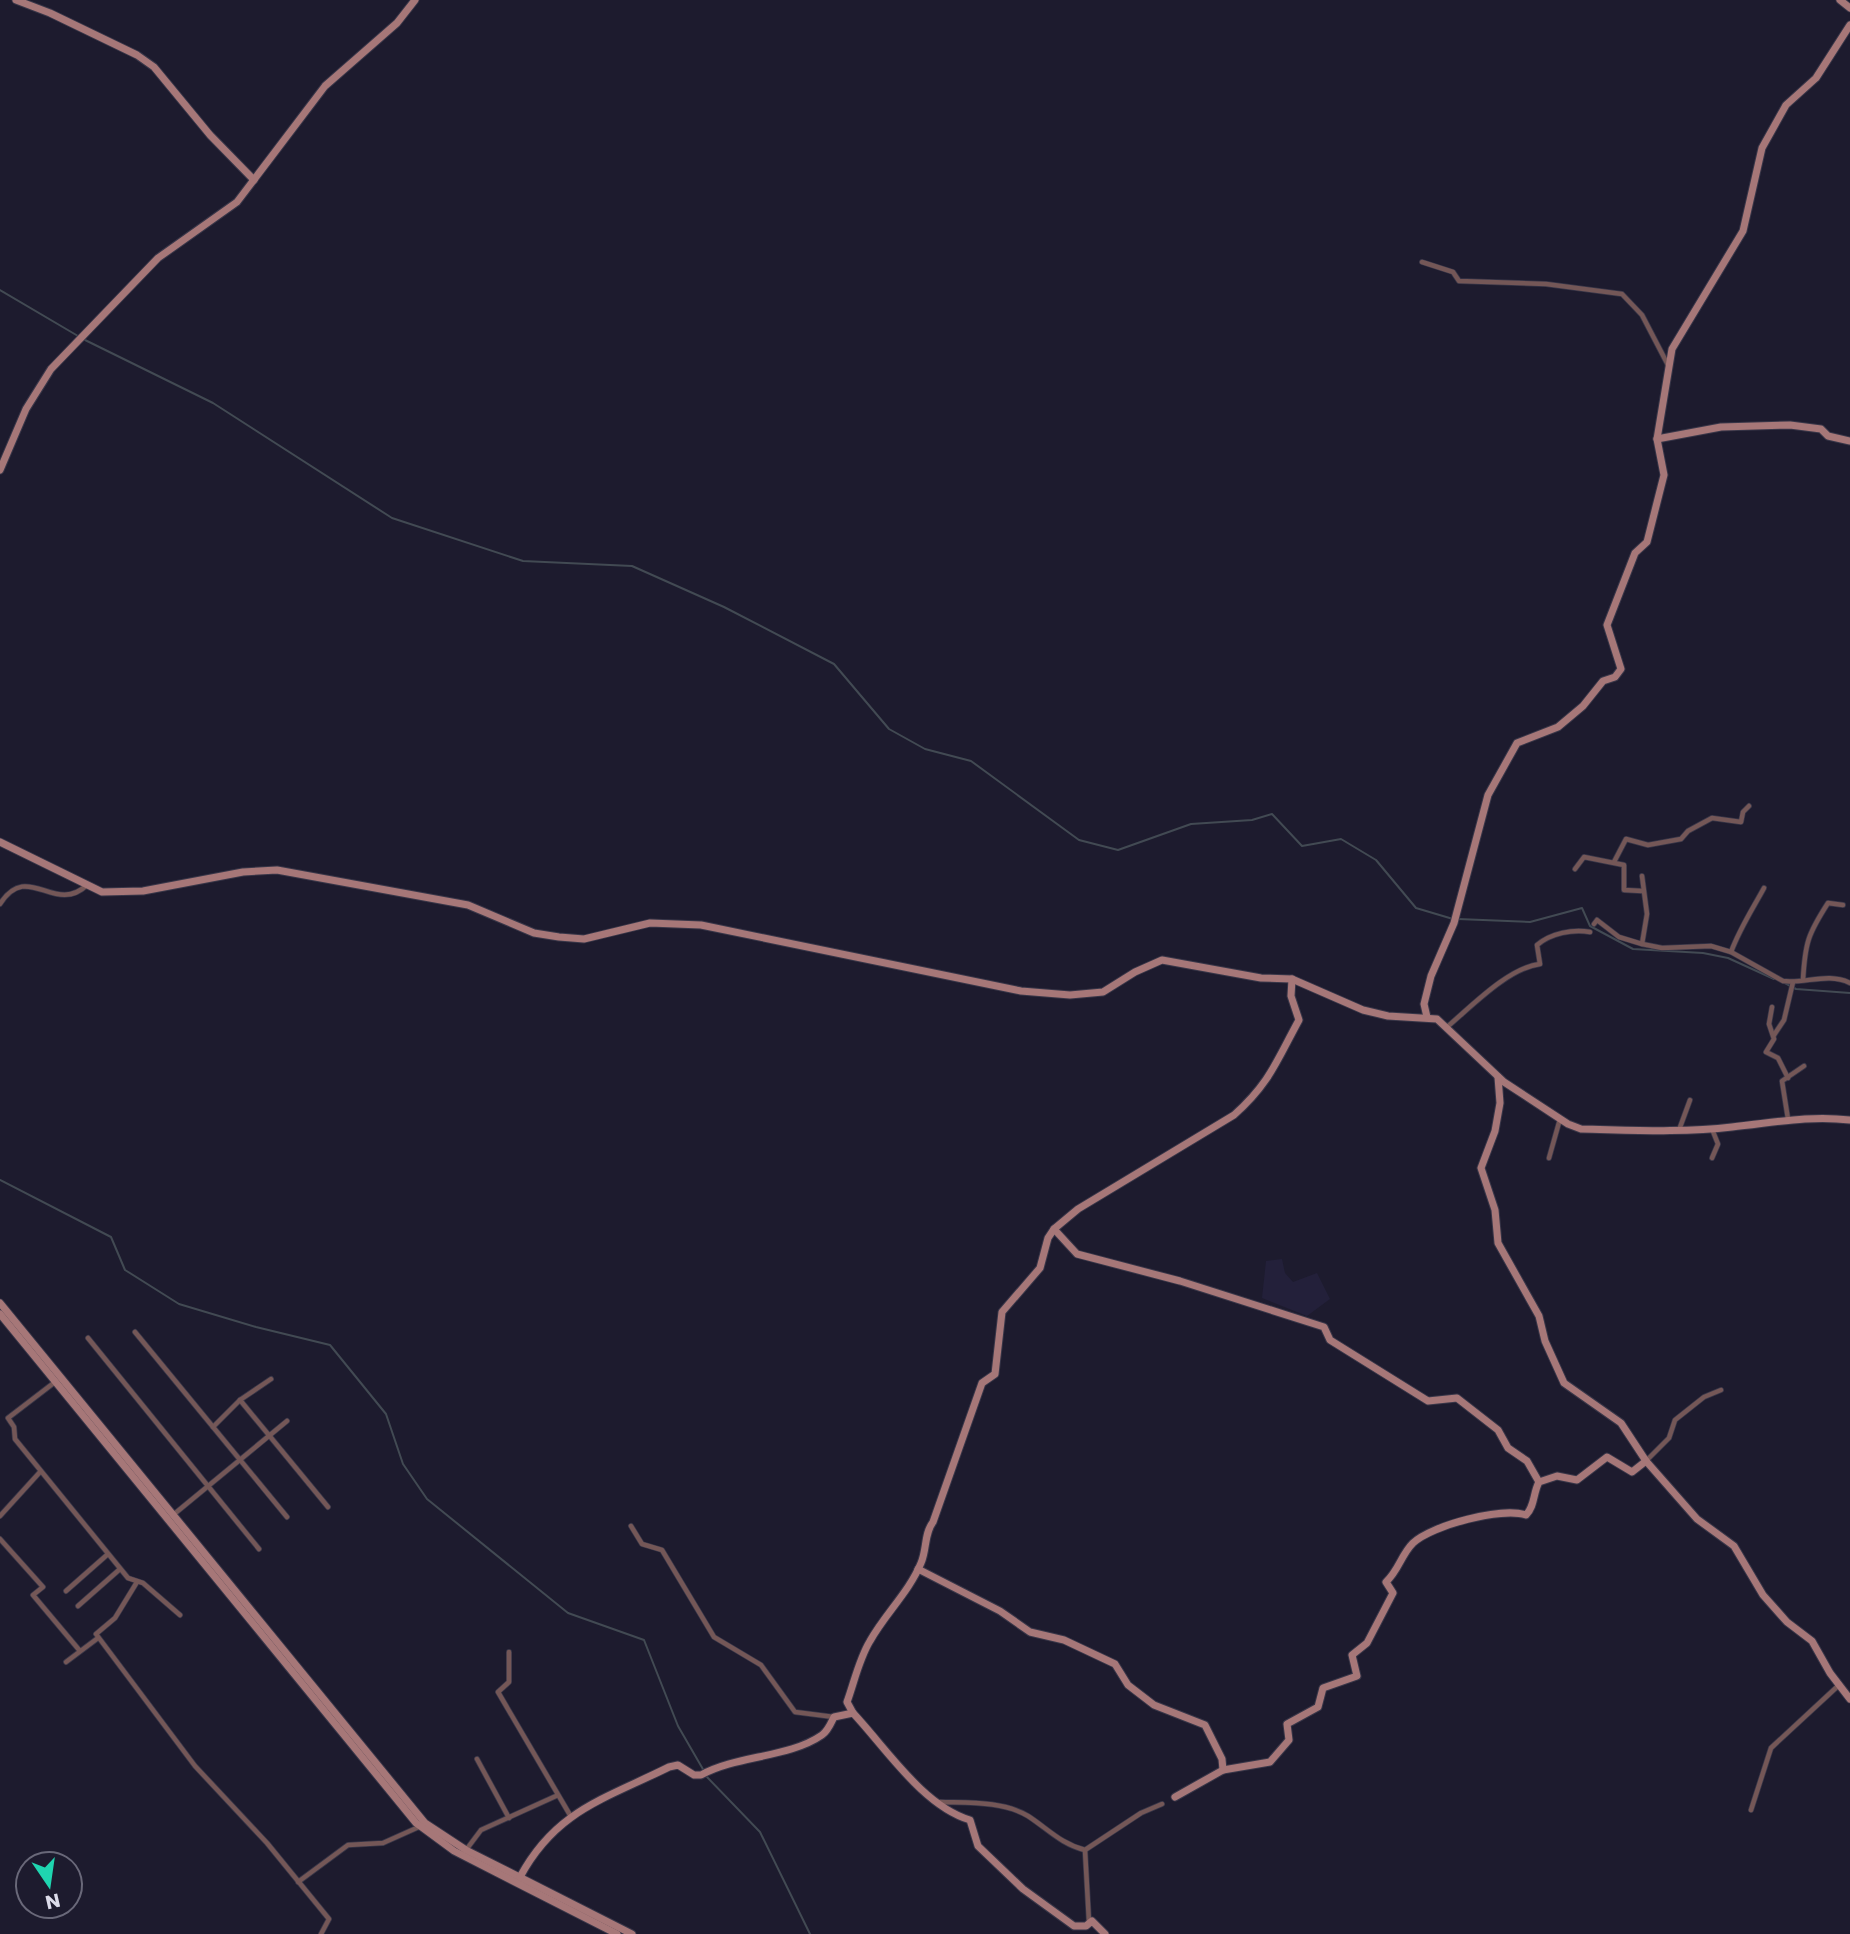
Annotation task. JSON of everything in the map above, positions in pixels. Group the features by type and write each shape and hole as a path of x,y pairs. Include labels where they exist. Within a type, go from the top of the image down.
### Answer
{"street":[{"path":"16,0 50,13 136,55 154,67 210,135 254,180"},
{"path":"0,470 42,380 71,347 158,258 224,214 254,180 325,86 397,23 415,0"},
{"path":"1840,0 1850,8"},
{"path":"1427,1017 1424,1004 1431,976 1456,915 1488,795 1517,743 1558,727 1583,706 1603,681 1615,677 1621,669 1607,625 1634,554 1647,542 1664,475 1657,439 1672,349 1743,231 1762,148 1786,105 1816,78 1850,25"},
{"path":"1422,262 1453,272 1459,281 1546,285 1622,293 1642,315 1668,365"},
{"path":"1657,439 1721,427 1790,425 1821,429 1828,436 1850,441"},
{"path":"1614,862 1626,839 1648,845 1681,839 1688,831 1712,818 1741,822 1743,812 1749,806"},
{"path":"0,842 102,892 119,893 243,872 276,870 468,905 534,933 584,939 650,923 701,925 1021,991 1070,995 1103,992 1135,972 1163,960 1261,978 1292,979 1363,1010 1388,1016 1437,1019 1498,1076 1560,1119 1581,1129 1712,1129 1788,1119 1850,1120"},
{"path":"1575,869 1584,857 1625,865 1624,890 1642,891"},
{"path":"1642,876 1647,914 1642,944"},
{"path":"0,904 13,891 35,885 63,898 80,892 87,885"},
{"path":"1731,952 1739,931 1746,923 1748,911 1764,888"},
{"path":"1803,980 1805,945 1815,922 1828,903 1843,905"},
{"path":"1594,924 1597,920 1619,937 1642,944 1662,948 1711,946 1731,952 1792,986"},
{"path":"1447,1027 1504,979 1524,966 1540,964 1537,945 1541,941 1567,931 1590,932"},
{"path":"1788,1078 1778,1058 1766,1052 1784,1020 1792,986 1812,978 1850,983"},
{"path":"1105,1934 1097,1923 1074,1926 1023,1889 978,1846 970,1820 956,1815 916,1784 853,1713 848,1702 869,1642 918,1569 927,1542 926,1531 933,1522 982,1383 995,1374 1002,1312 1040,1268 1048,1238 1054,1229 1079,1209 1234,1115 1249,1102 1273,1072 1299,1020 1291,996 1292,979"},
{"path":"1772,1007 1769,1024 1774,1035"},
{"path":"1788,1119 1783,1081 1804,1066"},
{"path":"1498,1076 1500,1103 1495,1131 1481,1168 1494,1210 1498,1243 1539,1316 1545,1341 1564,1383 1621,1423 1646,1461 1697,1519 1734,1546 1763,1595 1787,1622 1812,1641 1850,1699"},
{"path":"1679,1130 1690,1100"},
{"path":"1549,1158 1560,1119"},
{"path":"1712,1129 1717,1144 1712,1158"},
{"path":"1054,1229 1077,1254 1180,1281 1324,1326 1330,1340 1428,1401 1457,1398 1498,1430 1508,1448 1527,1461 1539,1482 1532,1509 1526,1515 1516,1512 1453,1524 1415,1540 1403,1555 1398,1571 1386,1582 1393,1592 1367,1643 1352,1655 1357,1676 1323,1688 1318,1707 1287,1724 1289,1740 1270,1762 1223,1770 1175,1797"},
{"path":"0,1303 403,1800 425,1823 466,1850 632,1934"},
{"path":"0,1314 394,1798 421,1826 454,1852 617,1934"},
{"path":"135,1332 287,1517"},
{"path":"88,1338 259,1549"},
{"path":"213,1427 240,1399 271,1379"},
{"path":"55,1382 8,1418 14,1427 15,1439 128,1578 143,1583 180,1615"},
{"path":"1539,1482 1557,1476 1577,1480 1607,1457 1632,1472 1669,1438 1675,1420 1704,1397 1721,1390"},
{"path":"240,1399 328,1507"},
{"path":"173,1516 287,1421"},
{"path":"0,1516 40,1472"},
{"path":"631,1526 642,1544 662,1550 714,1637 761,1665 795,1712 834,1717 853,1713"},
{"path":"0,1539 43,1587 33,1595 80,1651"},
{"path":"66,1591 108,1555"},
{"path":"78,1606 120,1569"},
{"path":"918,1569 1000,1611 1030,1632 1064,1640 1115,1664 1128,1685 1154,1705 1205,1725 1222,1759 1223,1770"},
{"path":"137,1582 115,1618 96,1634 195,1766 267,1843 329,1919 321,1934"},
{"path":"66,1662 98,1637"},
{"path":"509,1652 509,1682 498,1692 556,1796 570,1815"},
{"path":"1751,1810 1771,1748 1839,1685"},
{"path":"520,1877 535,1849 570,1815 669,1767 678,1765 694,1775 760,1754 787,1750 823,1735 834,1717"},
{"path":"477,1759 509,1818"},
{"path":"466,1850 481,1830 556,1796"},
{"path":"940,1802 986,1804 1026,1815 1066,1845 1085,1850 1141,1813 1162,1804"},
{"path":"298,1881 348,1846 383,1843 421,1826"},
{"path":"1085,1850 1089,1923"}],"shaded area":[{"path":"1282,1259 1285,1273 1293,1282 1317,1273 1330,1299 1307,1316 1262,1298 1266,1261"}],"waterway":[{"path":"0,290 78,336"},
{"path":"83,339 213,403 392,518 523,561 632,566 724,607 834,664 889,729 925,749 971,761 1079,840 1118,850 1191,824 1252,820 1272,814 1302,846 1341,839 1376,860 1416,908 1453,919"},
{"path":"1458,919 1530,922 1582,908 1590,926 1633,949 1703,953 1728,958 1774,979"},
{"path":"1783,982 1796,989 1850,993"},
{"path":"0,1180 111,1237 125,1270 179,1304 330,1345 386,1414 403,1464 427,1499 568,1613 644,1640 678,1726 704,1771"},
{"path":"706,1776 760,1832 810,1934"}]}
